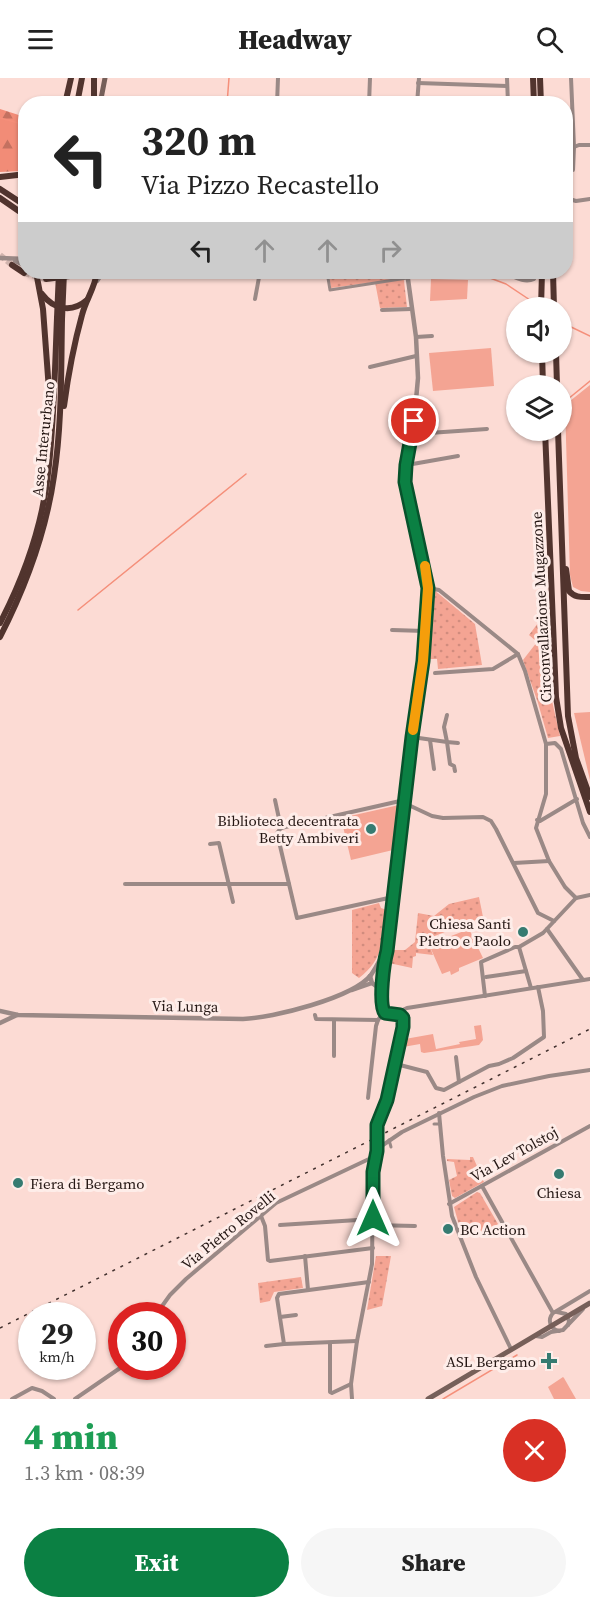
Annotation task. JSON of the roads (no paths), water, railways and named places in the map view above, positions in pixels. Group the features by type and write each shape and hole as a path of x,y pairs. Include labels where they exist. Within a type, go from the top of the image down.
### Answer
{"highway":[{"path":"69,96 72,78"},
{"path":"80,96 83,78"},
{"path":"94,78 94,96"},
{"path":"533,78 534,96"},
{"path":"541,78 542,96"},
{"path":"0,177 18,175"},
{"path":"0,189 18,201"},
{"path":"0,198 18,210"},
{"path":"12,266 18,268"},
{"path":"34,279 47,300 60,308 77,306 88,299"},
{"name":"Asse Interurbano","path":"0,636 19,597 38,545 54,476 59,430 59,279"},
{"name":"Asse Interurbano","path":"0,623 26,562 38,523 49,467 63,279"},
{"path":"59,430 62,426 64,404 81,318 96,279"},
{"path":"540,279 541,297"},
{"path":"554,279 554,297"},
{"path":"40,291 50,403 47,462 49,467"},
{"name":"Circonvallazione Mugazzone","path":"545,441 556,697 561,728 590,812"},
{"name":"Circonvallazione Mugazzone","path":"558,441 568,716 574,749 590,797"},
{"path":"562,547 569,591 576,597 590,597"},
{"path":"0,615 17,575 26,562"}],"main road":[{"path":"102,96 105,78"},
{"path":"428,1399 587,1304"}],"street":[{"path":"278,78 278,96"},
{"path":"369,96 370,78"},
{"path":"471,78 471,85"},
{"path":"507,78 508,96"},
{"path":"571,78 572,96"},
{"path":"417,96 418,80 507,86"},
{"path":"573,124 573,170"},
{"path":"574,147 590,145"},
{"path":"573,201 590,200"},
{"path":"573,205 576,201"},
{"path":"0,258 18,259"},
{"path":"7,258 18,264"},
{"path":"95,283 98,279"},
{"path":"255,299 259,279"},
{"path":"328,279 330,290 401,279"},
{"path":"384,1012 381,1007 381,992 385,976 382,969 387,951 423,661 428,588 405,482 417,398 416,337 407,279"},
{"path":"519,279 529,281 534,279"},
{"path":"382,310 411,309"},
{"path":"416,337 432,336"},
{"path":"370,367 417,356"},
{"path":"434,410 427,410 429,433 487,429"},
{"path":"406,465 458,456"},
{"path":"428,588 439,590 518,654 546,744 546,794 536,828 549,861 565,887 576,898"},
{"path":"392,630 425,631"},
{"path":"435,673 493,669 518,654"},
{"path":"447,715 444,726 450,764 454,766 455,771"},
{"path":"412,737 458,743"},
{"path":"430,740 434,769"},
{"path":"546,744 555,743 560,746 583,823 590,837"},
{"path":"537,820 540,821 577,799"},
{"path":"275,800 281,828"},
{"path":"393,897 297,918 277,833 281,828 400,801 432,816 486,818 493,824 538,912 554,921"},
{"path":"210,844 219,843 233,902"},
{"path":"514,863 549,861"},
{"path":"125,884 289,884"},
{"path":"485,996 481,962 519,947 547,928 576,898 590,895"},
{"path":"547,928 583,980"},
{"path":"381,992 374,985 370,976 387,943"},
{"path":"519,947 531,988"},
{"path":"375,969 382,969"},
{"path":"486,977 526,970"},
{"name":"Via Lunga","path":"346,991 370,976"},
{"path":"384,1012 396,1013 407,1008 590,979"},
{"path":"374,985 384,981"},
{"name":"Via Lunga","path":"0,1011 18,1015 254,1019 297,1010 346,991 374,985"},
{"path":"396,1064 428,1072 436,1088 444,1090 489,1066 513,1058 543,1034 543,1011 538,986"},
{"path":"352,1399 351,1384 373,1248 373,1172 377,1151 378,1121 387,1100 407,1008"},
{"path":"368,1098 376,1026 384,1012"},
{"path":"396,1013 403,1018"},
{"name":"Via Lunga","path":"0,1023 18,1015"},
{"path":"315,1015 316,1019 378,1020"},
{"path":"334,1020 334,1056"},
{"path":"456,1058 459,1082"},
{"name":"Via Pietro Rovelli","path":"165,1302 186,1279 276,1203 369,1159 389,1140 439,1113 502,1086 590,1070"},
{"path":"439,1113 449,1204 455,1225 474,1271 512,1349"},
{"path":"434,1124 440,1124"},
{"name":"Via Lev Tolstoj","path":"449,1204 590,1126"},
{"path":"389,1140 391,1147"},
{"path":"482,1186 554,1313"},
{"path":"261,1216 265,1226 268,1261 373,1248"},
{"path":"280,1225 373,1222 415,1226"},
{"path":"305,1256 308,1290"},
{"path":"284,1344 277,1298 280,1293 369,1282"},
{"path":"560,1331 551,1326 550,1319 554,1313 590,1291"},
{"path":"535,1336 542,1337 551,1332 560,1331 587,1304"},
{"path":"554,1313 561,1312 568,1316 568,1325"},
{"path":"280,1317 296,1315"},
{"path":"266,1346 357,1341"},
{"path":"330,1343 330,1392 333,1393 351,1384"},
{"path":"75,1399 108,1376"},
{"path":"12,1399 32,1388 54,1399"}],"waterway":[{"path":"228,96 229,78"},
{"path":"0,118 18,123"},
{"path":"493,279 506,284 526,297"},
{"path":"572,327 590,336"},
{"path":"572,396 590,381"},
{"path":"78,610 246,474"},
{"path":"443,1399 517,1355"}],"tunnel":[{"path":"0,255 12,265"}],"railway":[{"path":"0,1328 590,1029"}],"place":[{"name":"Biblioteca decentrata Betty Ambiveri","path":"371,829"},
{"name":"Chiesa Santi Pietro e Paolo","path":"523,932"},
{"name":"Chiesa","path":"559,1174"},
{"name":"Fiera di Bergamo","path":"18,1183"},
{"name":"BC Action","path":"448,1229"},
{"name":"ASL Bergamo","path":"549,1361"}]}
